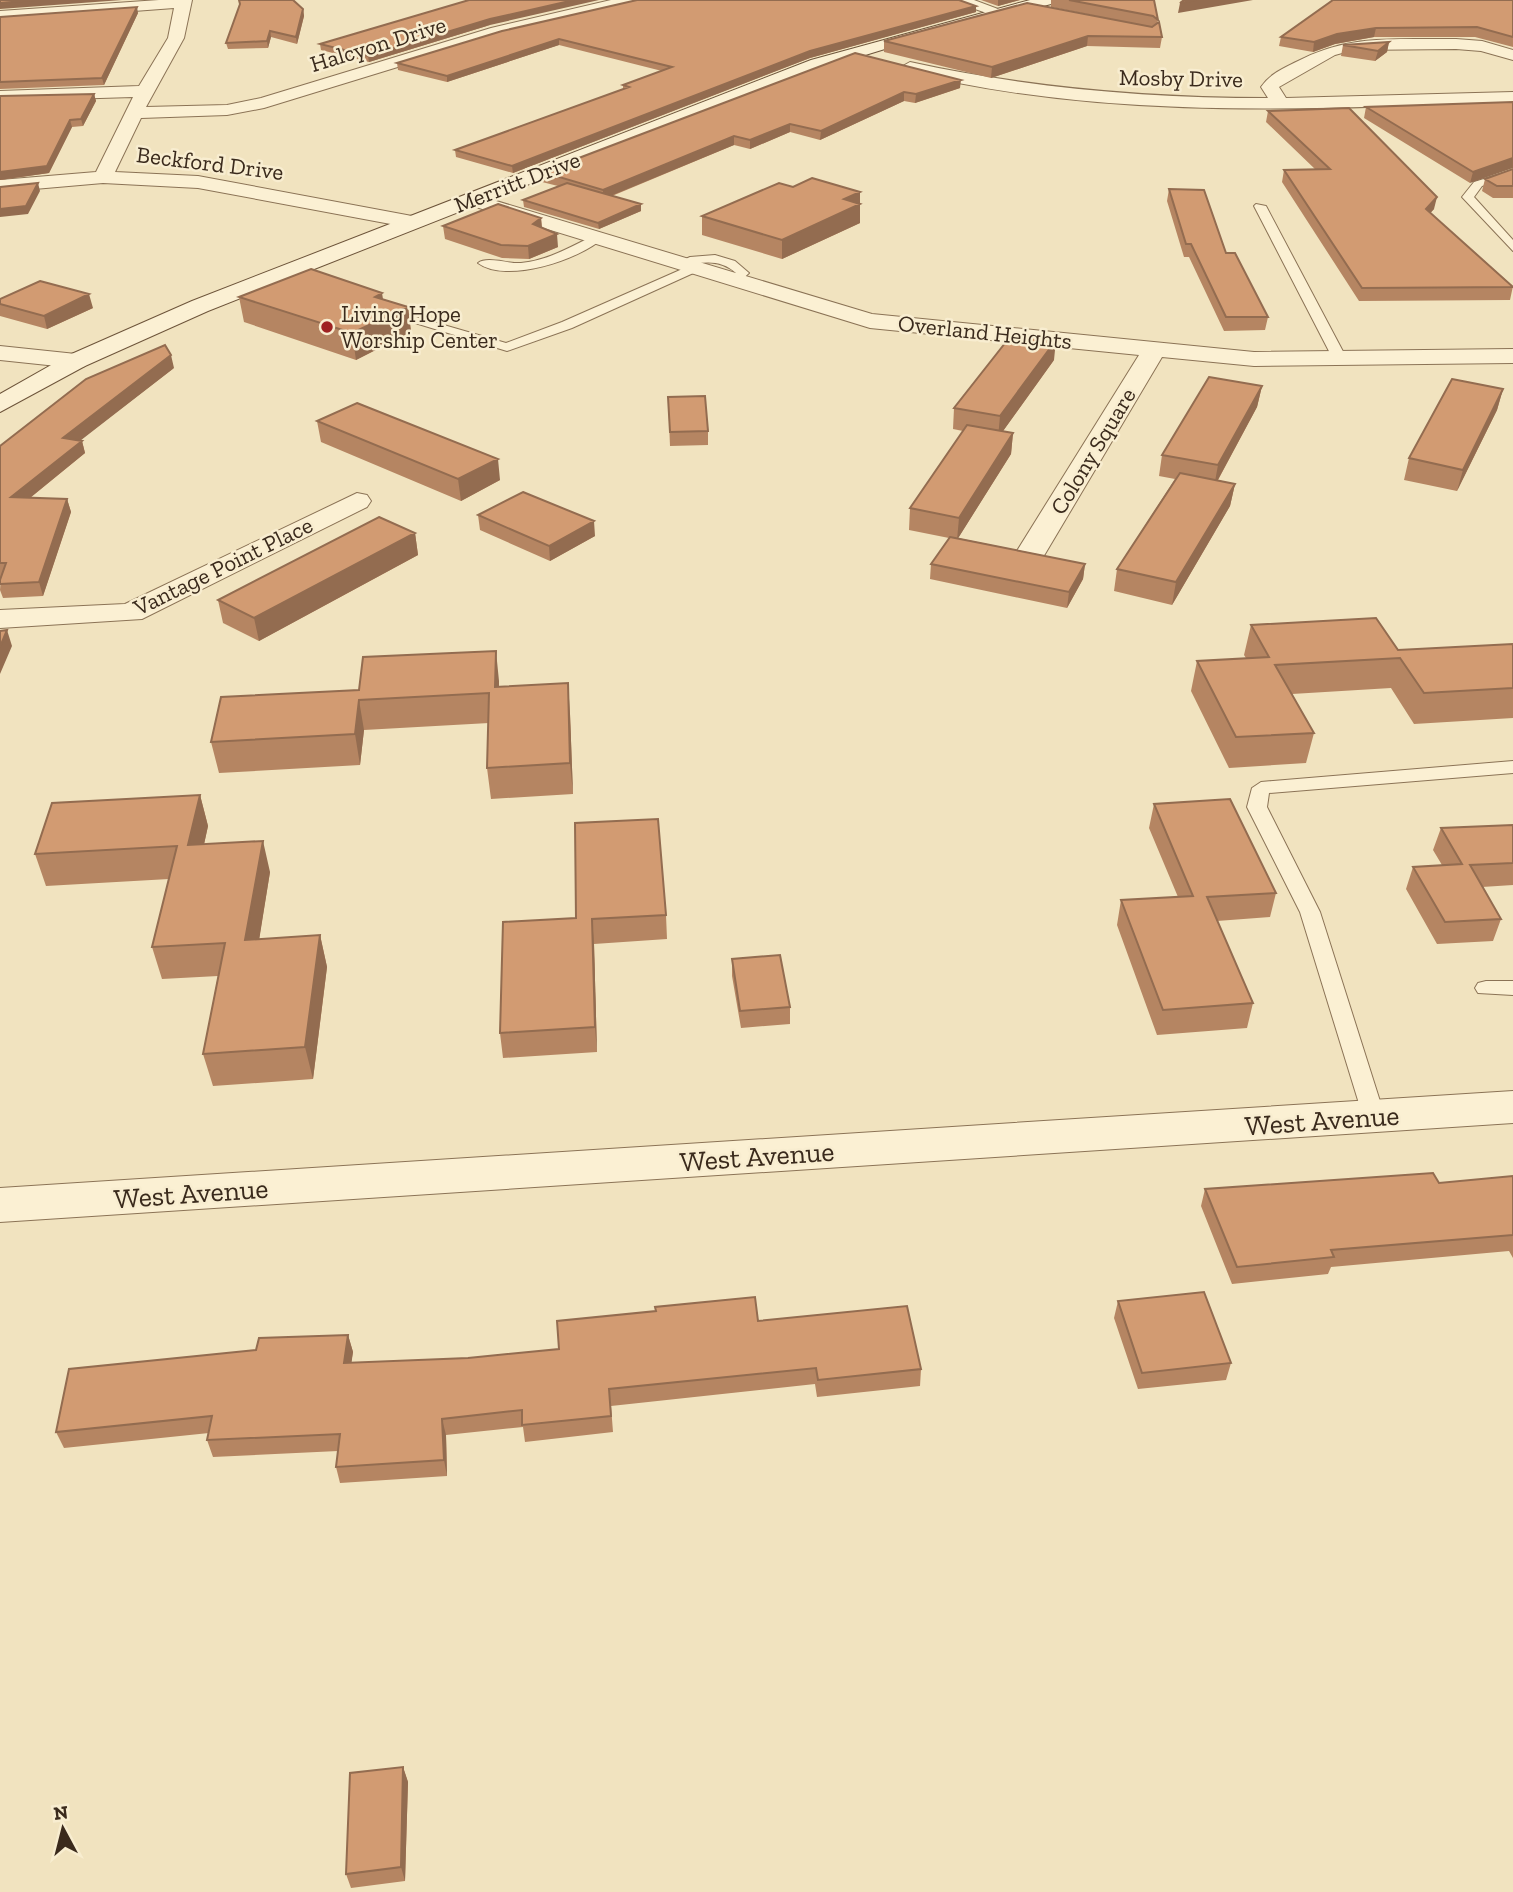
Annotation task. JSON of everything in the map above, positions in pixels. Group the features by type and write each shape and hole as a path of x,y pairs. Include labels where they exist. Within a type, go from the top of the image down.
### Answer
{"street":[{"name":"Halcyon Drive","path":"134,113 227,110 264,103 497,31 632,0"},
{"path":"957,0 998,12"},
{"path":"0,16 183,1 176,38 145,90 103,177"},
{"name":"Merritt Drive","path":"0,404 76,361 277,275 852,52 998,12 1045,6"},
{"path":"1280,103 1270,87 1276,79 1329,51 1353,45 1455,44 1482,46 1513,55"},
{"name":"Mosby Drive","path":"852,52 951,78 1073,99 1199,106 1513,97"},
{"path":"0,96 145,90"},
{"name":"Beckford Drive","path":"0,186 103,177 198,182 412,222"},
{"name":"Overland Heights","path":"473,200 554,234 689,265 870,321 1254,359 1512,357"},
{"name":"Colony Square","path":"1030,554 1155,348"},
{"path":"0,353 76,361"},
{"name":"Vantage Point Place","path":"0,619 131,613 357,501"},
{"name":"West Avenue","path":"0,1205 1513,1107"}],"lane":[{"path":"1513,173 1478,184 1468,197 1513,247"},
{"path":"1260,206 1340,359"},
{"path":"484,263 504,269 526,268 587,243"},
{"path":"373,307 507,347 566,325 689,265"},
{"path":"277,275 301,283"},
{"path":"1373,1116 1310,912 1257,807 1261,788 1513,767"},
{"path":"1486,988 1513,988"}],"building":[{"path":"0,0 34,0 0,3"},
{"path":"239,0 293,0 303,9 296,37 270,31 267,41 226,43 240,4"},
{"path":"469,0 574,0 490,19 368,56 320,44"},
{"path":"637,0 959,0 976,6 810,51 512,166 455,150 629,87 623,85 672,67 559,39 447,76 397,63 502,31"},
{"path":"1069,0 1154,0 1158,20 1153,16"},
{"path":"1333,0 1513,0 1513,37 1477,27 1376,28 1337,34 1314,42 1281,37"},
{"path":"1027,3 1152,27 1159,22 1162,37 1088,36 992,67 884,41"},
{"path":"137,7 102,78 0,82 0,17"},
{"path":"1389,42 1378,51 1343,45"},
{"path":"855,53 961,80 916,94 904,92 821,131 790,124 750,140 734,136 603,190 542,172"},
{"path":"94,94 81,119 70,120 47,166 0,172 0,96"},
{"path":"1513,102 1513,158 1473,172 1366,107"},
{"path":"1349,108 1437,197 1426,209 1513,287 1362,288 1284,170 1330,169 1268,111"},
{"path":"1513,169 1513,186 1497,186 1485,179"},
{"path":"812,178 860,192 844,199 860,204 782,240 702,216 779,183 793,187"},
{"path":"38,183 26,206 0,209 0,187"},
{"path":"567,183 641,204 598,223 523,200"},
{"path":"1169,189 1204,190 1226,253 1235,253 1268,317 1226,317 1191,244 1186,244"},
{"path":"498,204 541,218 533,224 557,234 528,246 501,245 443,226"},
{"path":"311,269 382,293 375,297 408,307 352,333 239,297"},
{"path":"40,281 89,294 44,316 0,304 0,299"},
{"path":"1013,333 1056,340 1000,416 954,408"},
{"path":"165,345 171,355 63,438 82,441 11,497 67,499 39,582 0,584 6,563 0,563 0,446 86,379"},
{"path":"1209,377 1262,386 1218,465 1162,455"},
{"path":"1452,379 1503,389 1463,470 1409,458"},
{"path":"705,396 708,431 670,432 668,397"},
{"path":"357,403 498,459 458,479 317,421"},
{"path":"967,425 1013,433 959,518 910,508"},
{"path":"1180,473 1235,484 1176,582 1117,569"},
{"path":"523,492 594,521 549,546 478,515"},
{"path":"379,517 415,533 254,618 218,600"},
{"path":"950,537 1085,564 1069,592 931,564"},
{"path":"1376,618 1398,650 1513,644 1513,688 1424,693 1400,658 1275,665 1314,733 1236,737 1197,661 1269,657 1251,625"},
{"path":"7,630 0,647 0,631"},
{"path":"496,651 495,687 568,683 570,763 487,768 489,693 359,700 355,734 211,742 221,697 359,690 363,657"},
{"path":"200,795 188,845 263,841 245,940 320,935 305,1047 203,1054 225,943 152,947 177,846 35,854 52,803"},
{"path":"1230,799 1276,893 1207,897 1253,1003 1163,1010 1121,900 1193,896 1154,804"},
{"path":"658,819 666,915 592,919 595,1027 500,1033 503,922 576,918 575,823"},
{"path":"1513,825 1513,863 1470,865 1501,919 1445,922 1413,867 1462,864 1441,828"},
{"path":"780,955 790,1007 740,1011 732,959"},
{"path":"1433,1173 1439,1183 1513,1176 1513,1235 1331,1250 1334,1257 1237,1267 1205,1189"},
{"path":"1204,1292 1231,1363 1142,1373 1118,1301"},
{"path":"755,1297 758,1321 907,1306 921,1369 818,1380 816,1368 609,1389 611,1416 522,1425 522,1410 442,1419 444,1460 336,1467 340,1434 207,1440 212,1416 56,1432 69,1369 256,1350 259,1338 348,1335 344,1363 468,1358 559,1349 557,1321 656,1311 655,1307"},
{"path":"403,1767 401,1867 346,1874 350,1773"}],"place":[{"name":"Living Hope Worship Center","path":"327,327"}]}
